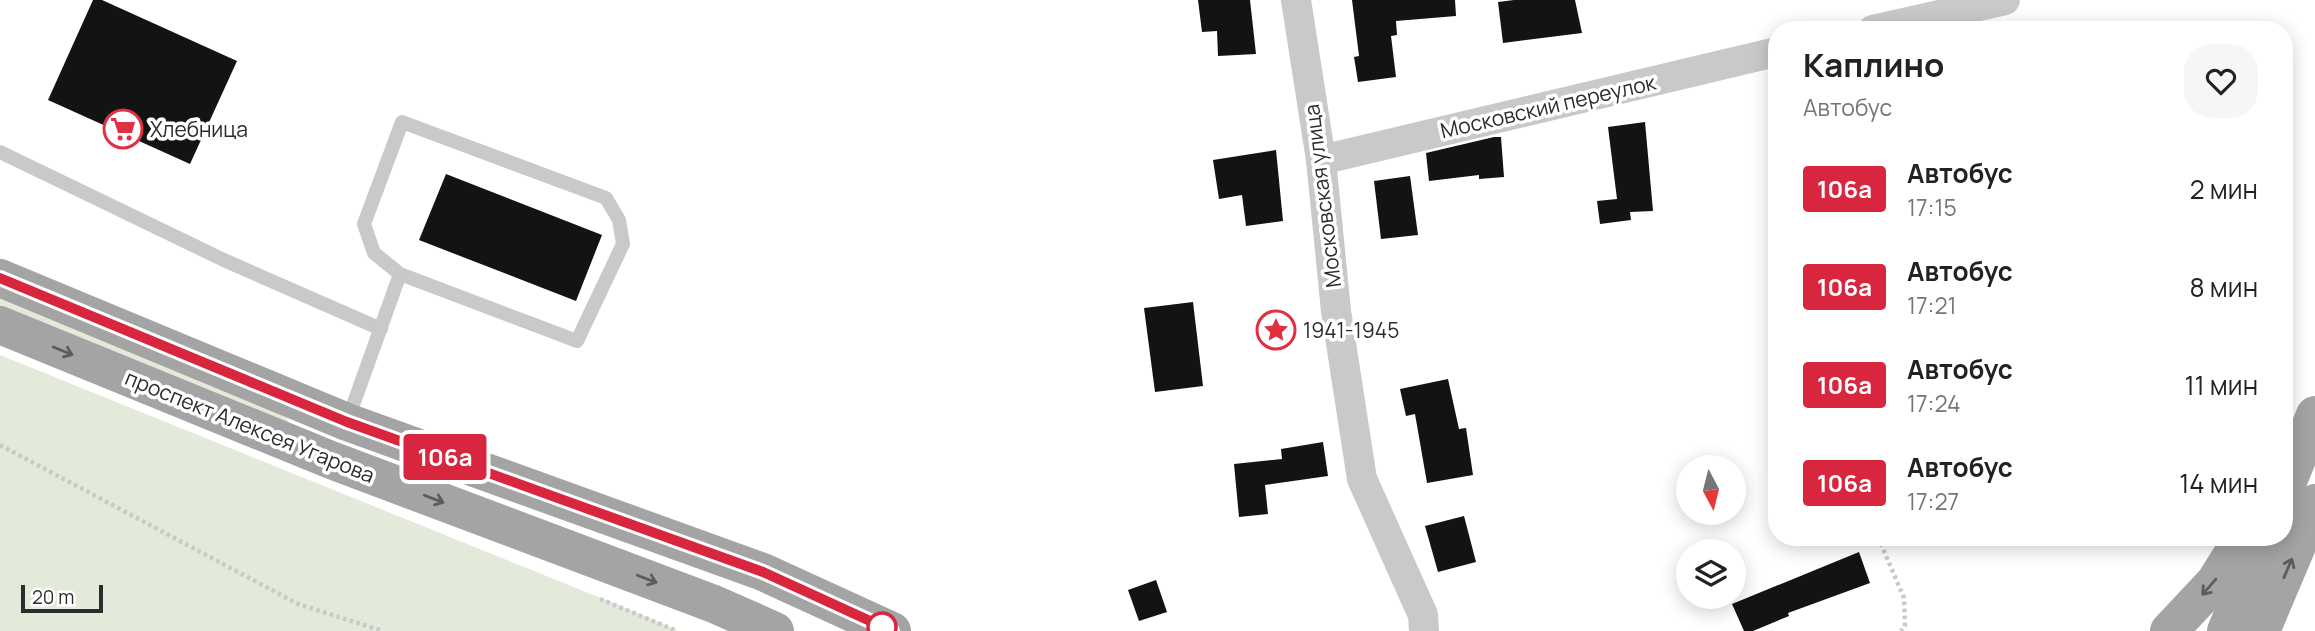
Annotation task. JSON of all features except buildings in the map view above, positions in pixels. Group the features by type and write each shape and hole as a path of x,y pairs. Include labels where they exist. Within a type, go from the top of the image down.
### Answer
{"main road":[{"name":"проспект Алексея Угарова","path":"0,278 347,422 763,572 892,631"},
{"name":"проспект Алексея Угарова","path":"0,325 331,460 714,604 775,631"},
{"path":"2293,452 2315,413"},
{"path":"2293,468 2315,413"},
{"path":"331,460 347,422"},
{"path":"2261,631 2315,503"},
{"path":"2169,631 2215,582 2237,546"},
{"path":"2226,631 2261,546"}],"street":[{"name":"Московская улица","path":"1296,0 1321,160 1336,312 1362,479 1423,615 1423,631"},
{"path":"1913,21 2005,0"},
{"name":"Московский переулок","path":"1321,160 1768,54"}],"lane":[{"path":"402,122 606,198 619,220 623,244 577,341 400,274 374,253 364,224 402,122"},
{"path":"0,152 226,261 381,329"},
{"path":"347,422 400,274"}],"path":[{"path":"0,445 298,604 383,631"},
{"path":"1882,546 1904,598 1905,626 1901,631"}],"green space":[{"path":"0,297 280,412 288,420 288,425 0,312"},
{"path":"0,355 628,609 679,631 0,631"}],"bus line":[{"name":"106а","path":"0,278 347,422 763,572 892,631"}],"place":[{"name":"Хлебница","path":"123,129"},
{"name":"1941-1945","path":"1276,330"}]}
